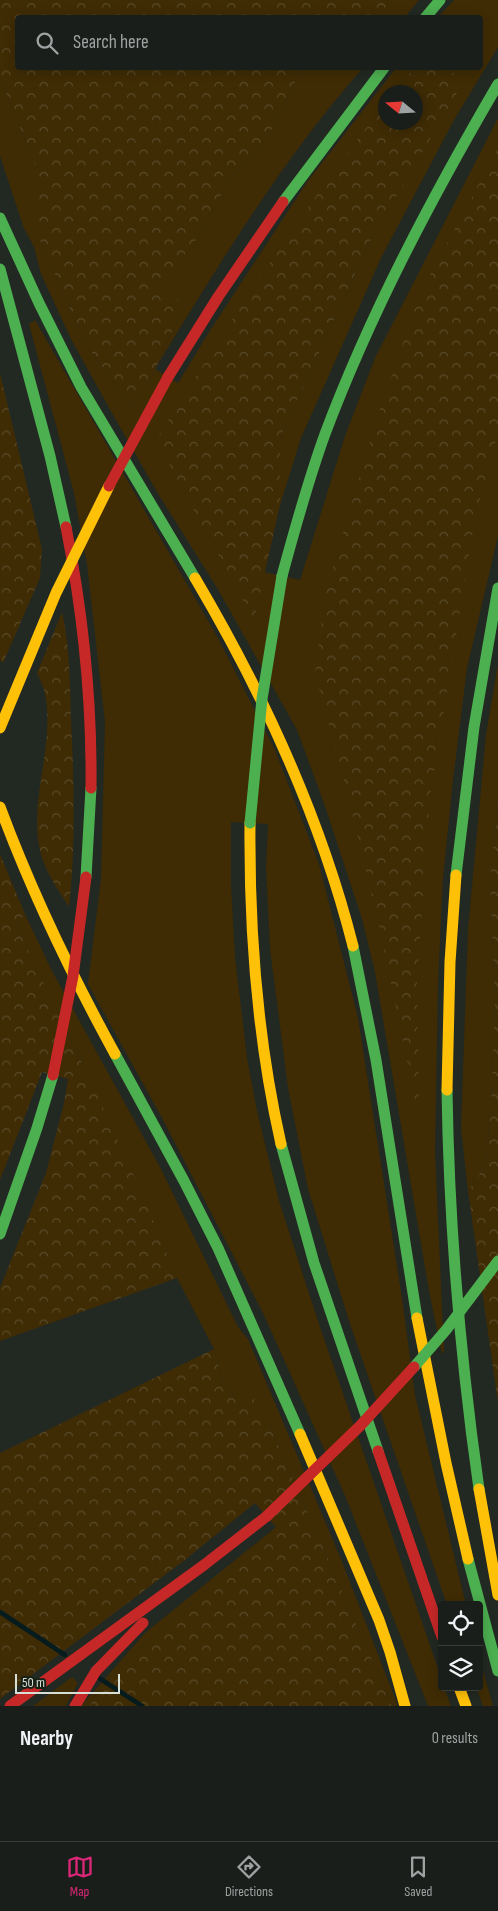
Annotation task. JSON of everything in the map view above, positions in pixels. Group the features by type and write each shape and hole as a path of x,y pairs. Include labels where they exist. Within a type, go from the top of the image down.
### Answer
{"highway":[{"path":"428,15 440,0"},
{"path":"0,728 44,621 87,528 120,462 168,378 232,274 286,196 382,70"},
{"path":"438,1624 320,1282 300,1216 279,1133 254,980 250,903 250,823 260,704 272,625 282,576 318,456 373,320 406,250 498,84"},
{"path":"0,218 50,329 80,386 200,588 256,688 297,778 333,875 354,957 370,1033 407,1261 434,1404 466,1554 498,1671"},
{"path":"0,270 54,472 73,563 82,623 89,708 91,776 86,877 73,976 53,1075 37,1128 0,1234"},
{"path":"498,588 472,732 456,874 450,960 447,1113 450,1219 460,1342 480,1494 498,1595"},
{"path":"0,807 20,860 61,954 219,1248 247,1308 346,1538 389,1647 416,1706"},
{"path":"10,1706 74,1658 199,1570 267,1516 374,1412 437,1340 498,1261"},
{"path":"75,1706 87,1684 107,1658 199,1570"},
{"path":"389,1647 405,1706"},
{"path":"460,1691 466,1706"}],"green space":[{"path":"0,0 388,0 386,12 378,15 15,15 15,70 301,70 267,139 231,177 196,240 153,294 186,301 155,370 133,408 87,346 37,234 37,169 0,79"},
{"path":"388,0 419,0 407,15 378,15 386,12"},
{"path":"454,0 498,0 498,47 454,120 381,258 301,438 280,505 280,438 369,243 463,81 449,70 483,70 483,15 440,15"},
{"path":"301,70 361,70 306,139 227,252 157,366 186,301 152,294 196,240 231,177 267,139"},
{"path":"394,70 412,70 400,85 383,85"},
{"path":"412,70 449,70 464,81 369,243 280,438 280,505 254,621 156,440 238,311 354,144 378,113 378,130 423,130 423,85 400,85"},
{"path":"0,79 37,169 37,234 87,346 133,408 155,369 178,383 307,182 378,91 378,114 283,244 254,620 264,572 300,580 345,436 375,358 498,118 498,536 467,668 443,878 438,983 435,1152 444,1352 442,1354 429,1291 375,972 362,919 325,806 297,730 216,586 157,492 108,406 71,339 41,274 34,247 23,226 0,156"},
{"path":"498,148 498,432 475,518 430,797 417,982 419,1119 378,921 344,781 315,674 325,595 376,420 420,294"},
{"path":"35,320 218,638 275,750 319,864 358,1018 402,1298 415,1395 465,1601 446,1601 350,1324 308,1189 288,1088 270,949 266,867 268,824 231,822 231,885 235,957 247,1058 257,1111 279,1201 320,1327 438,1668 438,1691 445,1691 451,1706 428,1706 346,1498 263,1313 162,1118 88,984 101,878 105,722 87,564 74,493 29,324"},
{"path":"0,373 42,549 40,578 3,663 0,660"},
{"path":"62,612 69,666 74,790 74,837 69,907 44,863 39,846 37,827 47,732 47,713 44,691 37,673"},
{"path":"498,664 498,802 490,879 495,1000 491,1106 486,1159 481,1172 468,1191 461,1128 468,929 486,735"},
{"path":"498,802 498,1403 468,1191 481,1172 486,1159 491,1106 495,1000 490,879"},
{"path":"0,854 25,914 16,926 120,1144 177,1278 0,1341 0,1288 46,1173 64,1103 68,1079 42,1072 0,1180"},
{"path":"25,914 51,969 161,1169 238,1327 248,1339 341,1559 398,1706 392,1706 266,1417 241,1407 223,1383 214,1349 177,1278 80,1058 16,926"},
{"path":"214,1349 223,1383 241,1407 254,1399 266,1417 392,1706 90,1706 97,1693 118,1668 276,1527 255,1503 186,1559 0,1699 0,1453"},
{"path":"277,1526 118,1668 97,1693 90,1706 81,1706 145,1633"},
{"path":"483,1670 493,1706 483,1706 477,1691 483,1691"},
{"path":"72,1677 78,1683 66,1706 33,1706"}],"waterway":[{"path":"0,1612 65,1655"},
{"path":"99,1678 142,1706"}],"traffic: fast":[{"path":"428,15 440,0"},
{"path":"283,202 382,70"},
{"path":"282,576 325,434 362,344 426,212 498,84"},
{"path":"0,218 39,303 81,387 195,578"},
{"path":"0,269 50,456 66,527"},
{"path":"250,823 262,699 282,576"},
{"path":"456,875 474,727 498,588"},
{"path":"86,877 91,788"},
{"path":"353,946 376,1060 417,1318"},
{"path":"115,1054 218,1248 300,1434"},
{"path":"0,1234 37,1128 53,1075"},
{"path":"447,1090 450,1190 461,1340 479,1489"},
{"path":"281,1144 314,1263 378,1451"},
{"path":"414,1367 446,1330 498,1261"},
{"path":"468,1559 498,1671"}],"traffic: slow":[{"path":"0,728 56,593 109,486"},
{"path":"195,578 244,666 287,756 324,850 353,946"},
{"path":"0,807 25,871 53,933 115,1054"},
{"path":"250,823 251,904 256,984 266,1064 281,1144"},
{"path":"447,1090 450,962 456,875"},
{"path":"417,1318 446,1463 468,1559"},
{"path":"300,1434 379,1620 405,1706"},
{"path":"479,1489 498,1595"},
{"path":"460,1691 466,1706"}],"traffic: jam":[{"path":"168,377 218,297 283,202"},
{"path":"109,486 168,377"},
{"path":"66,527 82,624 90,722 91,788"},
{"path":"53,1075 73,976 86,877"},
{"path":"267,1516 360,1426 414,1367"},
{"path":"378,1451 438,1625"},
{"path":"10,1706 204,1565 267,1516"},
{"path":"75,1706 96,1671 143,1623"}]}
